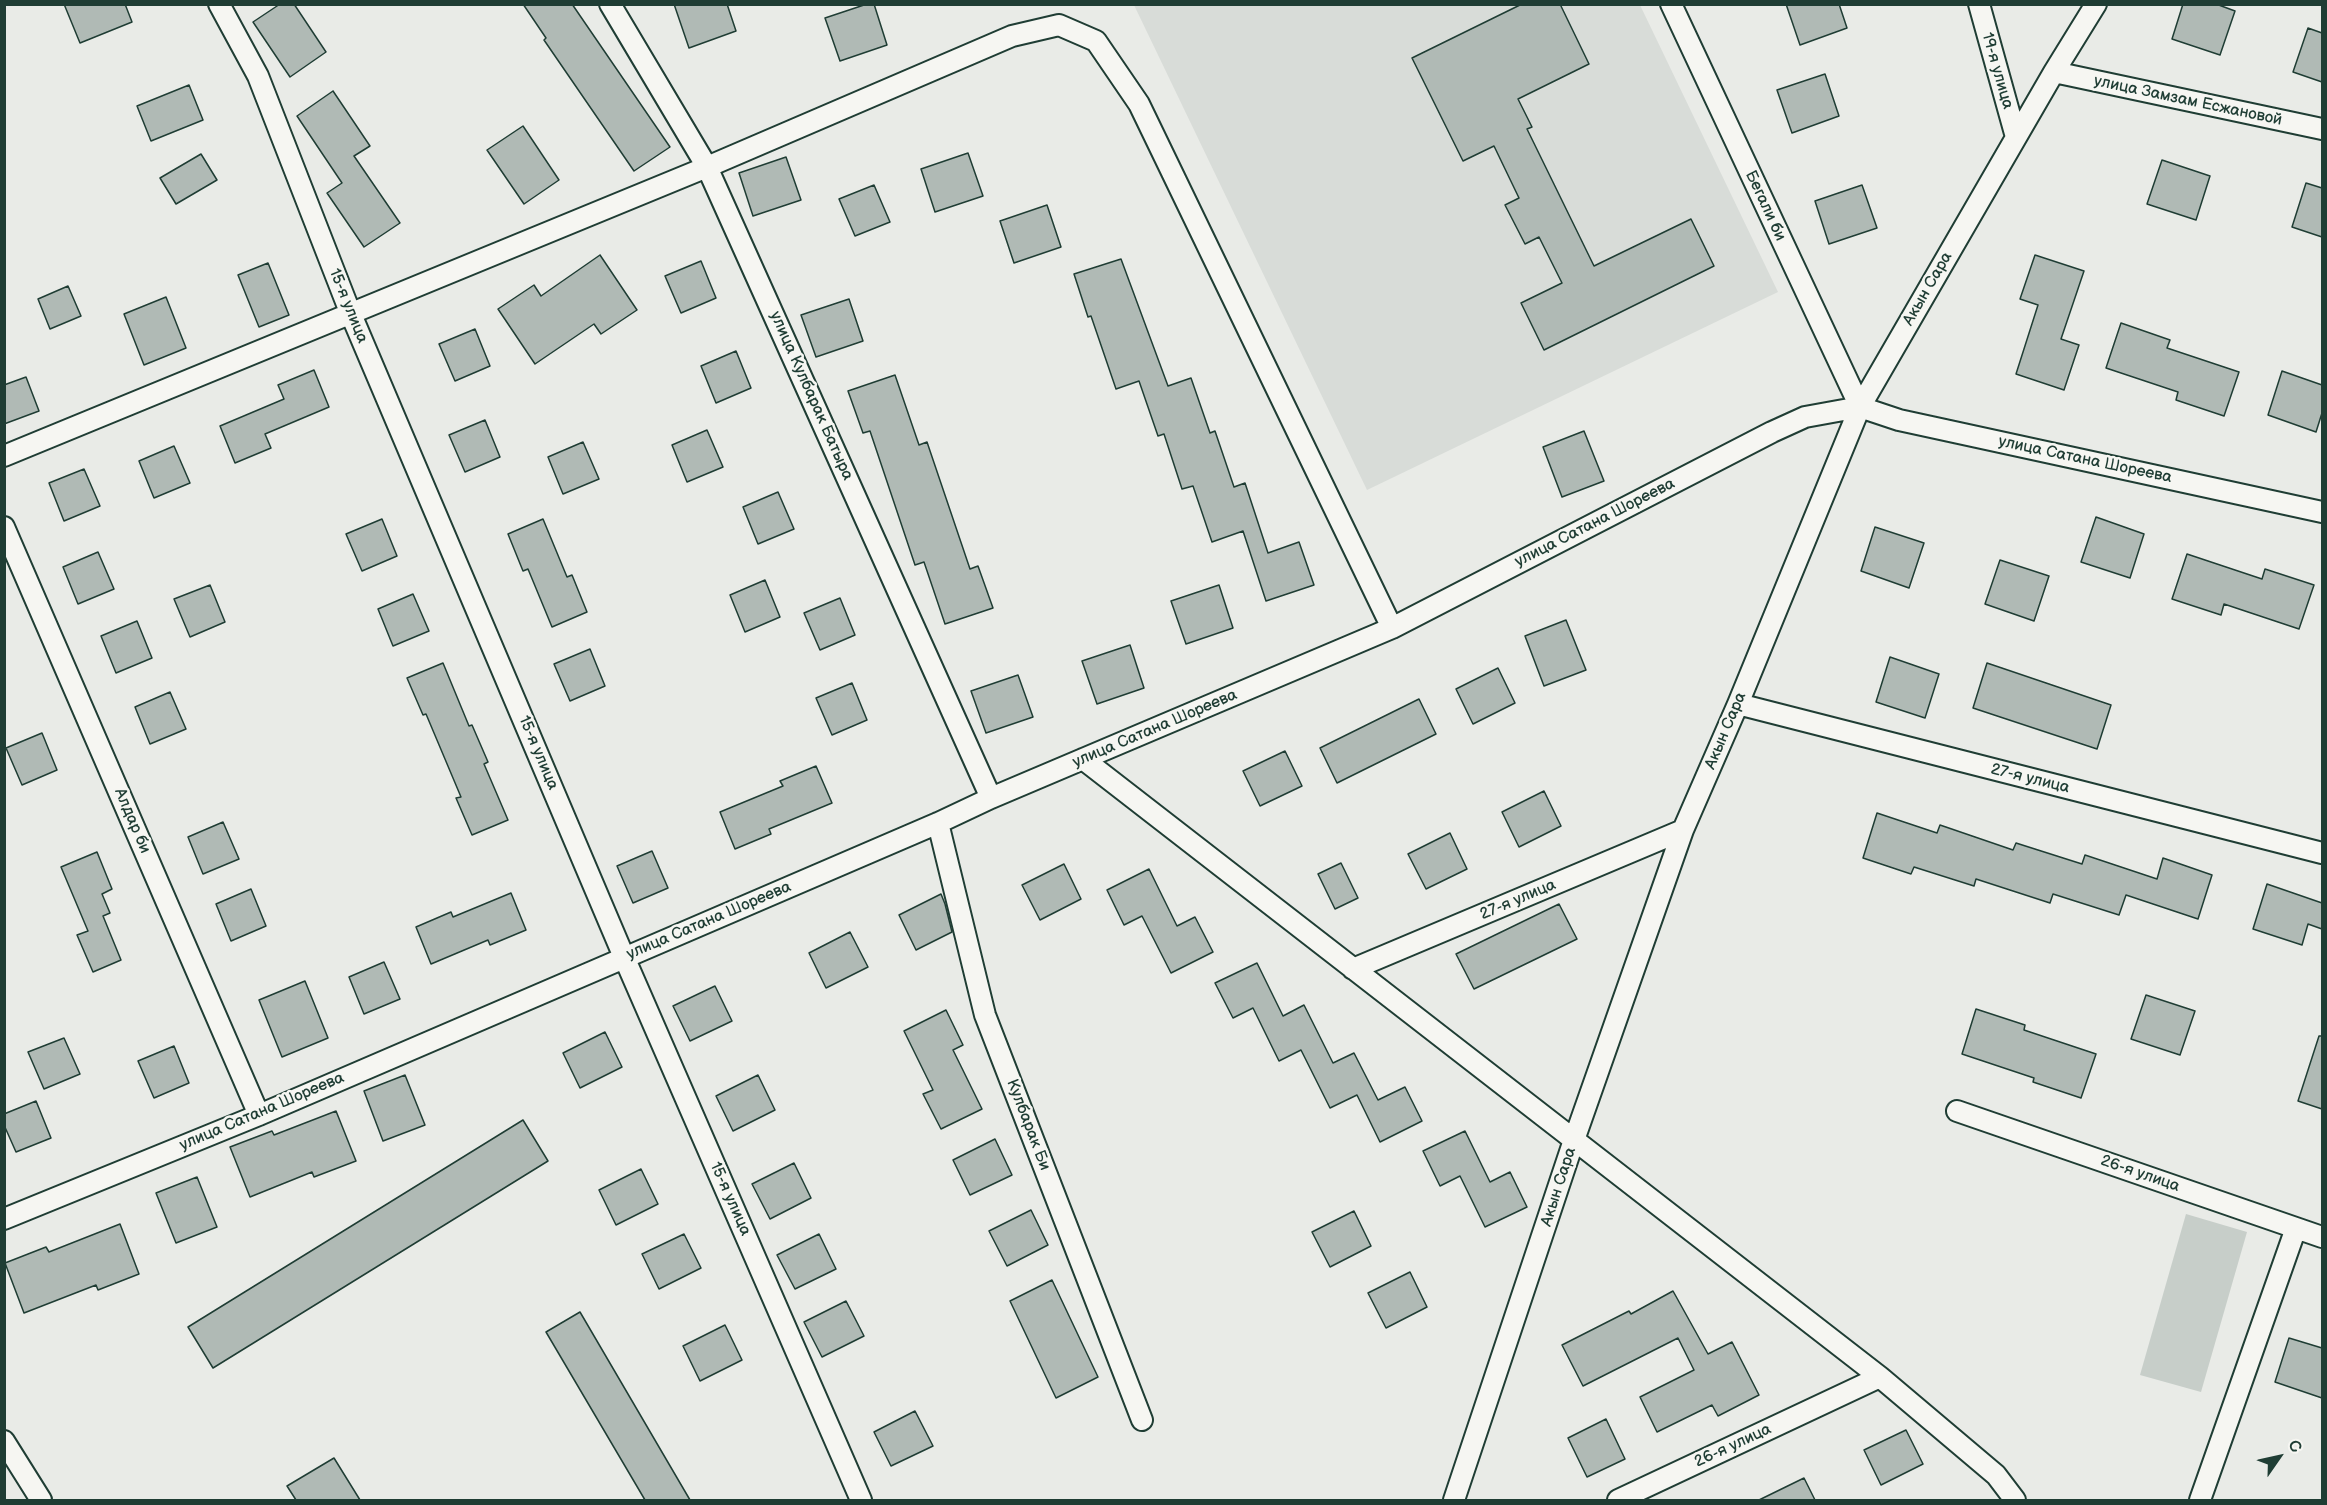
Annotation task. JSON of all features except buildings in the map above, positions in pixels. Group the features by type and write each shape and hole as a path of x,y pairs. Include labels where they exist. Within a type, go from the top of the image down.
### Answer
{"street":[{"name":"15-я улица","path":"219,4 258,75 350,312 624,957 861,1500"},
{"name":"улица Кулбарак Батыра","path":"610,4 707,167 992,798"},
{"name":"Бегали би","path":"1671,4 1860,407"},
{"name":"19-я улица","path":"1979,4 2016,137"},
{"name":"Акын Сара","path":"1454,1500 1574,1140 1683,830 1738,704 1860,407 2054,72 2096,4"},
{"path":"4,456 707,167 1012,36 1059,25 1096,41 1139,104 1392,628"},
{"name":"улица Замзам Есжановой","path":"2054,72 2322,129"},
{"name":"улица Сатана Шореева","path":"4,1219 259,1114 1392,628 1772,432 1806,417 1860,407 1899,420 2322,512"},
{"name":"Алдар би","path":"4,527 259,1114"},
{"name":"27-я улица","path":"1738,704 2322,853"},
{"path":"1083,759 1880,1377 1996,1475 2015,1500"},
{"name":"Кулбарак Би","path":"938,823 985,1015 1142,1420"},
{"name":"27-я улица","path":"1353,969 1683,830"},
{"name":"26-я улица","path":"1957,1111 2322,1237"},
{"path":"2200,1500 2296,1228"},
{"name":"26-я улица","path":"1618,1500 1880,1377"},
{"path":"4,1441 41,1500"}],"shaded area":[{"path":"1134,5 1640,5 1778,292 1367,490"},
{"path":"2186,1214 2247,1232 2201,1392 2140,1375"}]}
